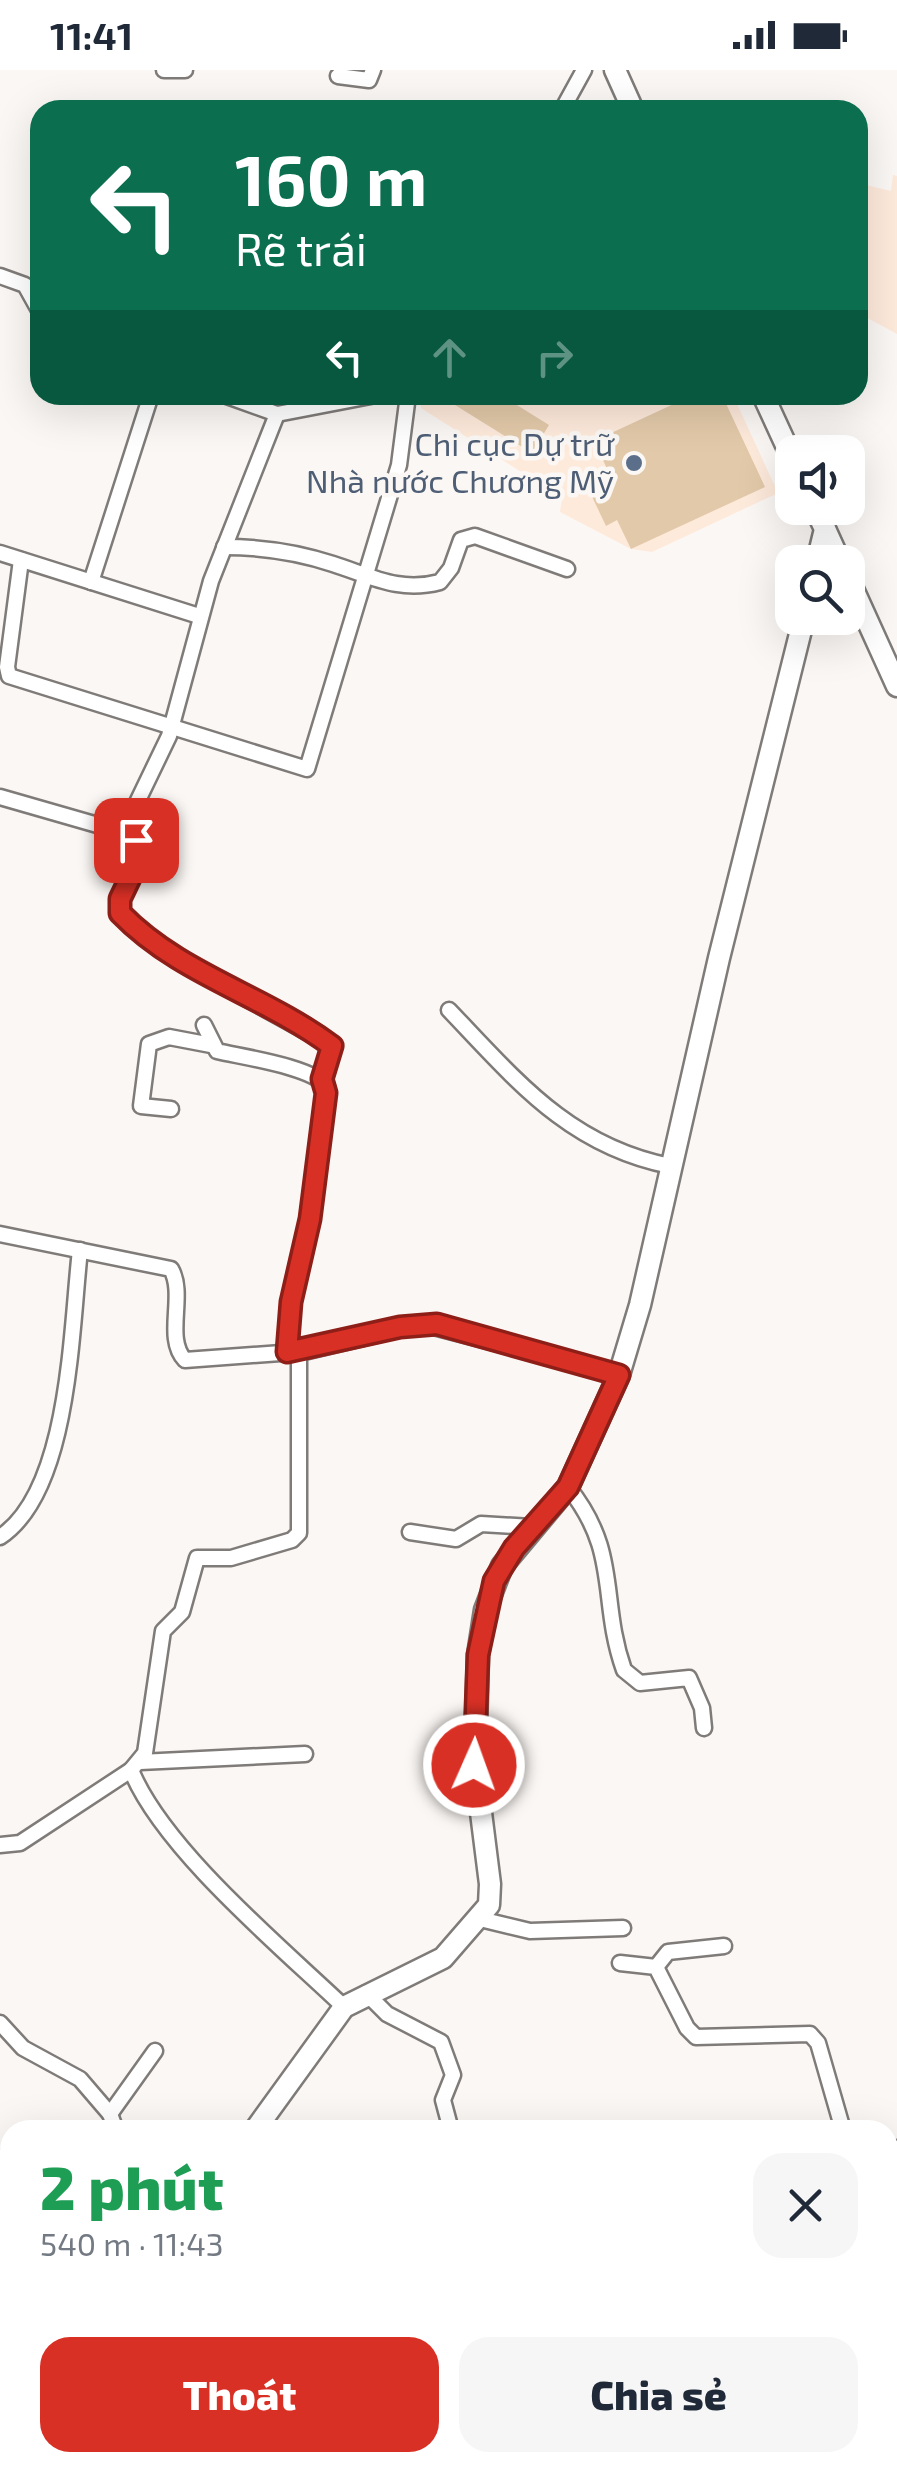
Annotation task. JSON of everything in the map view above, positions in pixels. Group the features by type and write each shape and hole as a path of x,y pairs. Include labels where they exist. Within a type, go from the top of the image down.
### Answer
{"main road":[{"path":"615,70 628,100"},
{"path":"768,405 781,435"},
{"path":"823,525 832,545"},
{"path":"821,545 825,529"},
{"path":"865,615 897,686"},
{"path":"262,2120 344,2007 443,1958 489,1905 490,1884 474,1765 478,1655 494,1581 532,1527 568,1487 619,1375 640,1305 670,1166 800,635"}],"street":[{"path":"164,70 185,70"},
{"path":"338,76 368,80 374,70"},
{"path":"568,100 584,70"},
{"path":"0,276 25,285 30,294"},
{"path":"91,582 148,405"},
{"path":"252,405 278,414 326,405"},
{"path":"296,411 298,405"},
{"path":"21,560 6,666 9,676 307,770 399,464 407,405"},
{"path":"0,797 101,826 118,824 130,817 152,779 171,728 199,616 278,414"},
{"path":"224,547 260,546 364,578 423,586 440,582 451,568 461,540 475,536 567,569"},
{"path":"0,553 199,616"},
{"path":"0,1845 20,1842 136,1766 145,1753 163,1631 182,1612 197,1558 231,1558 292,1540 299,1533 291,1302 310,1219 326,1093 322,1079 332,1046 180,962 143,937 120,913 120,899 142,853 118,824"},
{"path":"449,1010 543,1108 606,1145 670,1166"},
{"path":"204,1025 217,1051 322,1079"},
{"path":"171,1108 141,1106 148,1044 168,1037 211,1045"},
{"path":"0,1234 171,1269 177,1279 178,1348 185,1360 293,1352 370,1333 437,1324 619,1375"},
{"path":"0,1538 31,1508 48,1462 60,1416 80,1250"},
{"path":"568,1487 591,1515 608,1563 624,1670 640,1683 690,1678 702,1708 704,1728"},
{"path":"410,1532 456,1539 481,1524 532,1527"},
{"path":"136,1766 305,1754"},
{"path":"136,1766 194,1858 262,1930 344,2007"},
{"path":"480,1919 530,1931 623,1928"},
{"path":"656,1967 668,1952 724,1946"},
{"path":"620,1963 656,1967"},
{"path":"656,1967 686,2028 696,2037 810,2034 818,2043 839,2120"},
{"path":"366,1993 387,2014 441,2042 453,2075 442,2100 448,2120"},
{"path":"0,2022 22,2048 80,2078 112,2120"},
{"path":"110,2114 155,2051"}],"shaded area":[{"path":"893,175 897,176 897,334 868,318 868,185 891,191"},
{"name":"Chi cục Dự trữ Nhà nước Chương Mỹ","path":"421,405 738,405 775,486 775,494 652,552 631,549 560,512 562,498"}],"building":[{"path":"455,405 517,405 549,425 532,453"},
{"path":"671,405 727,405 765,487 631,549 617,520 606,526 586,484 609,473 594,441"}],"place":[{"name":"Chi cục Dự trữ Nhà nước Chương Mỹ","path":"634,463"}],"route":[{"path":"136,840 142,853 120,899 120,913 143,937 180,962 332,1046 322,1079 327,1086 310,1219 291,1302 287,1352 308,1351 400,1327 437,1324 619,1375 568,1487 514,1548 494,1581 478,1655 474,1765"}]}
